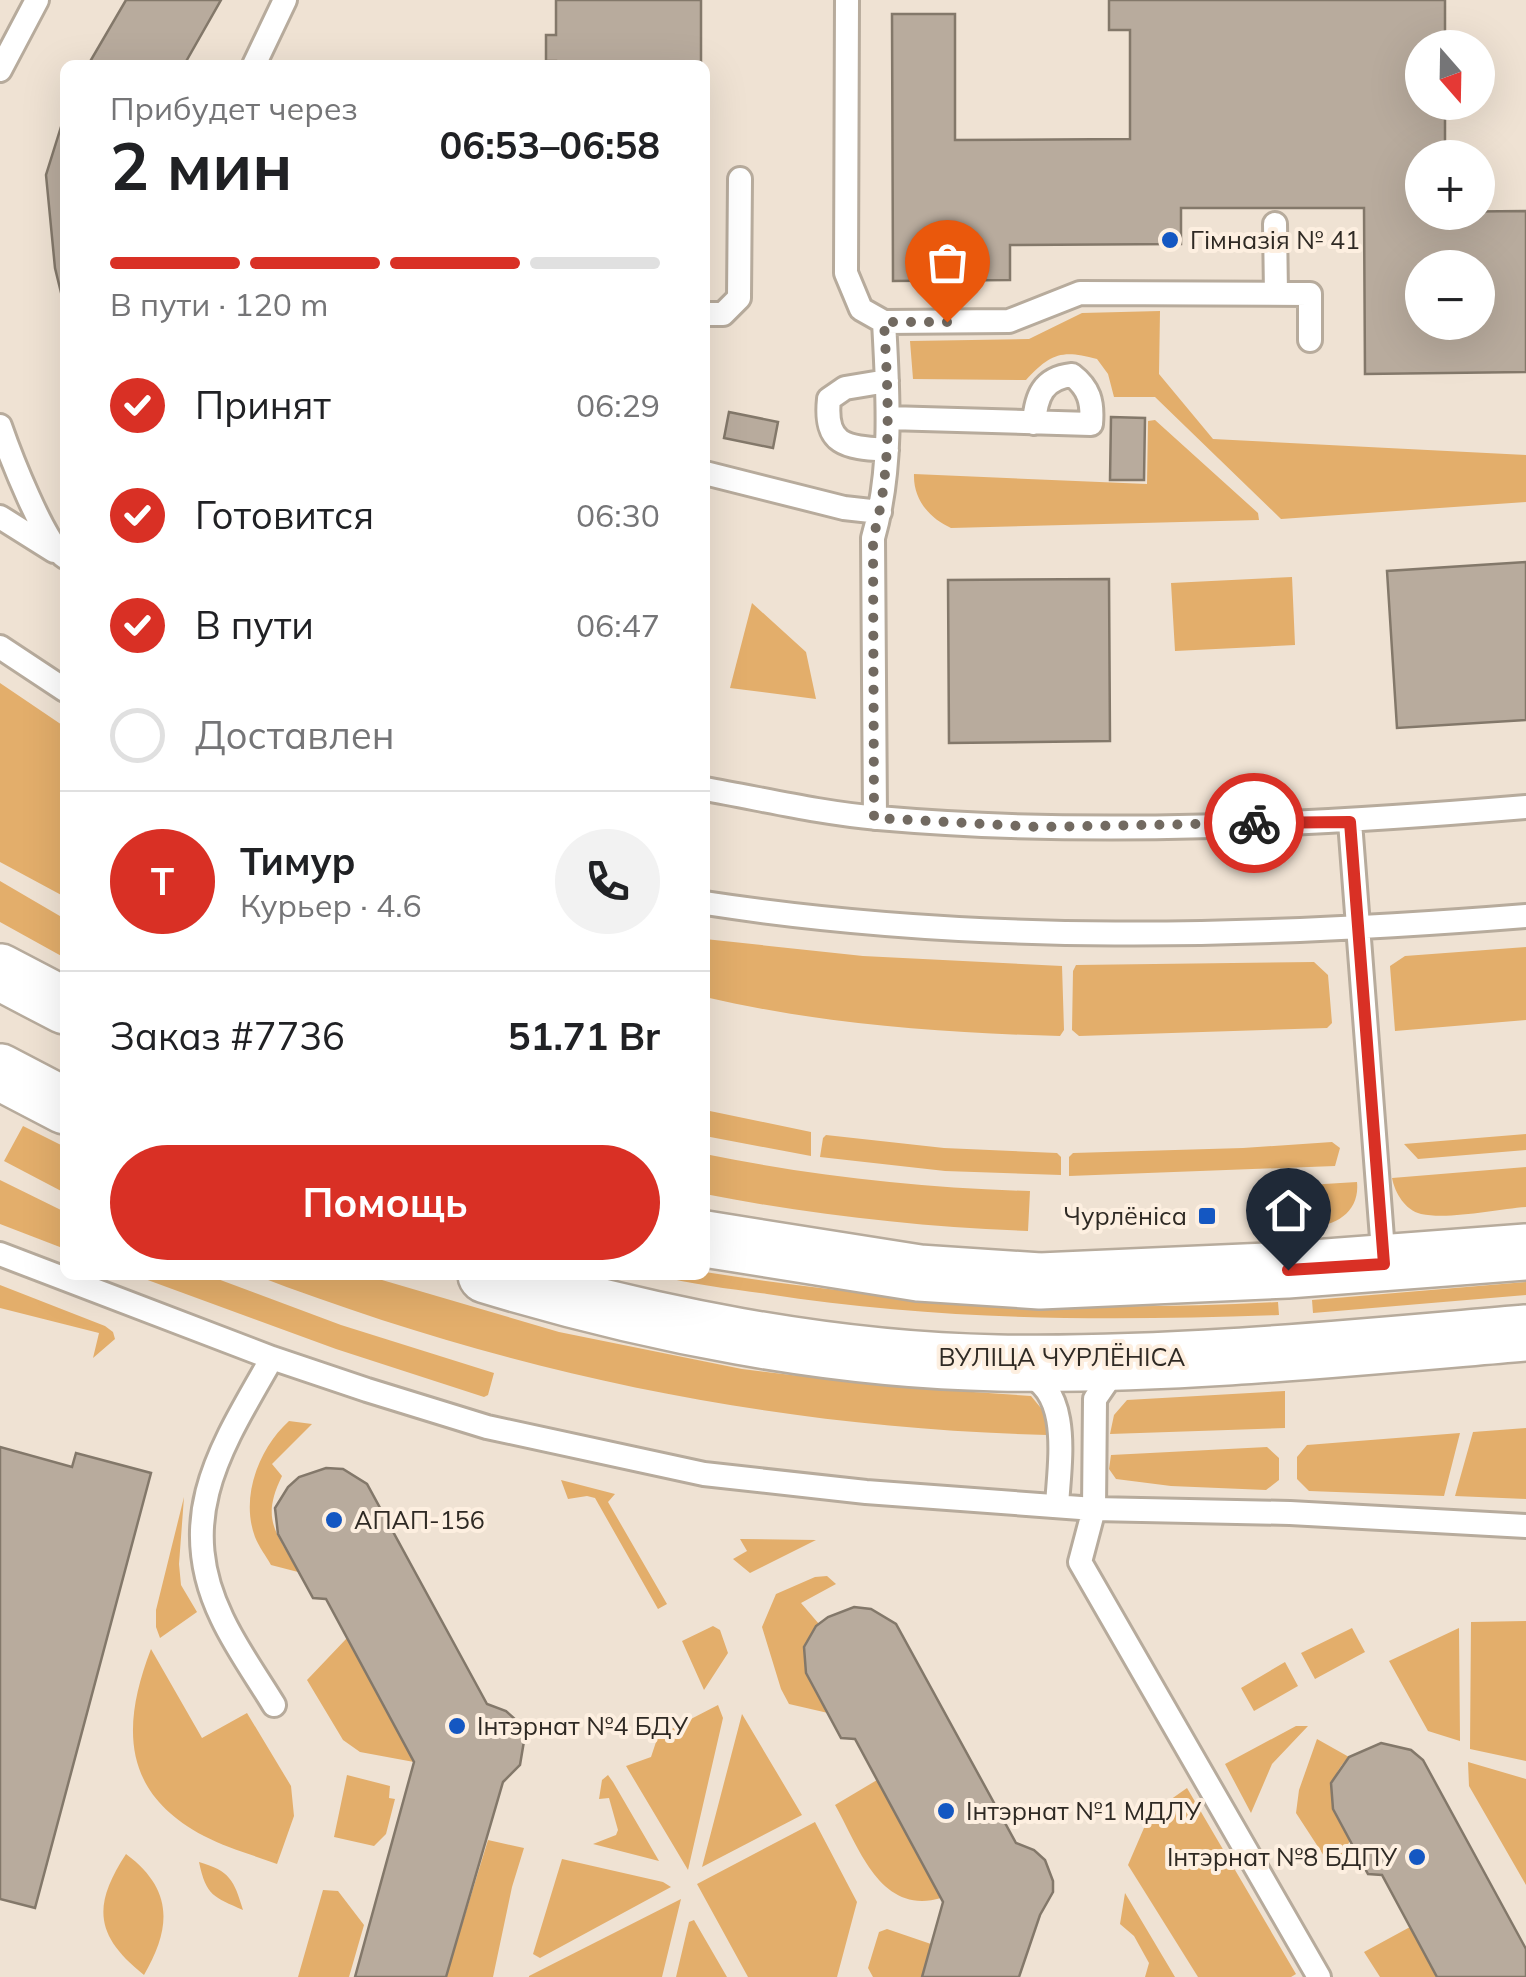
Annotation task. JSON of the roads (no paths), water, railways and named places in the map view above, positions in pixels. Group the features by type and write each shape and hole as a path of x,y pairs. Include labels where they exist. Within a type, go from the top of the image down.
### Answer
{"main road":[{"path":"0,972 60,1003"},
{"path":"0,1072 60,1103"},
{"path":"710,1240 919,1273 1040,1281 1384,1264 1526,1252"},
{"name":"ВУЛІЦА ЧУРЛЁНІСА","path":"506,1280 696,1327 853,1353 997,1363 1154,1359 1526,1333"}],"lane":[{"path":"0,70 37,0"},
{"path":"256,60 286,0"},
{"path":"847,0 846,273 861,309 884,322 1009,321 1080,292 1310,294 1310,340"},
{"path":"710,314 723,314 739,298 740,179"},
{"path":"1275,224 1276,294"},
{"path":"874,818 873,538 887,450 884,322"},
{"path":"888,418 1034,423 1091,424 1086,386 1072,375 1058,376 1044,385 1035,402 1034,423"},
{"path":"887,380 846,388 829,399 826,421 832,436 844,444 887,450"},
{"path":"0,426 36,512 60,553"},
{"path":"710,474 844,508 880,512"},
{"path":"0,518 60,554"},
{"path":"0,647 60,687"},
{"path":"710,790 874,818 1037,827 1350,822 1526,807"},
{"path":"1350,822 1384,1264"},
{"path":"710,904 835,922 1187,936 1358,929 1526,916"},
{"path":"0,1254 60,1277"},
{"path":"68,1280 272,1358 487,1426 704,1474 866,1492 1094,1509 1290,1513 1526,1526"},
{"path":"272,1358 210,1473 201,1527 204,1572 222,1620 274,1705"},
{"path":"1154,1359 1108,1380 1095,1398 1094,1509 1080,1562 1319,1977"},
{"path":"997,1363 1032,1376 1047,1387 1058,1425 1056,1506"}],"place":[{"name":"Гімназія № 41","path":"1170,240"},
{"name":"Чурлёніса","path":"1207,1216"},
{"name":"АПАП-156","path":"334,1520"},
{"name":"Інтэрнат №4 БДУ","path":"457,1726"},
{"name":"Інтэрнат №1 МДЛУ","path":"946,1811"},
{"name":"Інтэрнат №8 БДПУ","path":"1417,1857"}]}
